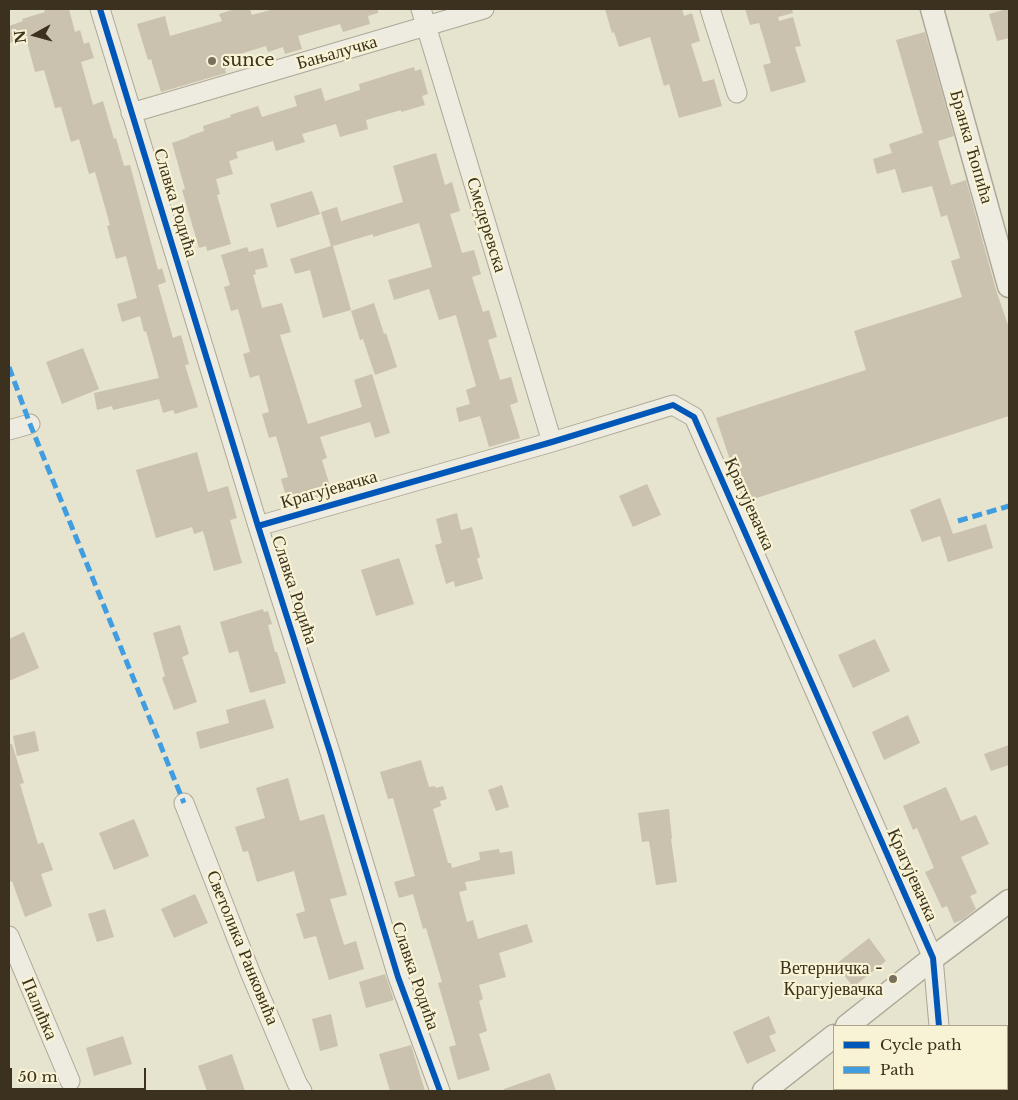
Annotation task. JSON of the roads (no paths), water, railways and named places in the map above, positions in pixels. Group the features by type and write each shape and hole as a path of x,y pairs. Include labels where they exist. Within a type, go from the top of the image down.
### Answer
{"street":[{"name":"Славка Родића","path":"100,9 398,977 440,1091"},
{"name":"Бањалучка","path":"131,112 424,18 484,9"},
{"path":"710,9 738,92"},
{"name":"Бранка Ћопића","path":"932,9 1009,286"},
{"name":"Смедеревска","path":"424,18 552,442"},
{"name":"Крагујевачка","path":"258,526 552,442 673,405 694,417 933,958 939,1025"},
{"path":"9,430 30,424"},
{"name":"Светолика Ранковића","path":"184,804 250,972 302,1091"},
{"path":"848,1025 1009,901"},
{"name":"Палићка","path":"9,936 70,1081"},
{"path":"764,1091 833,1037"}],"place":[{"name":"sunce","path":"212,61"},
{"name":"Ветерничка - Крагујевачка","path":"893,979"}]}
